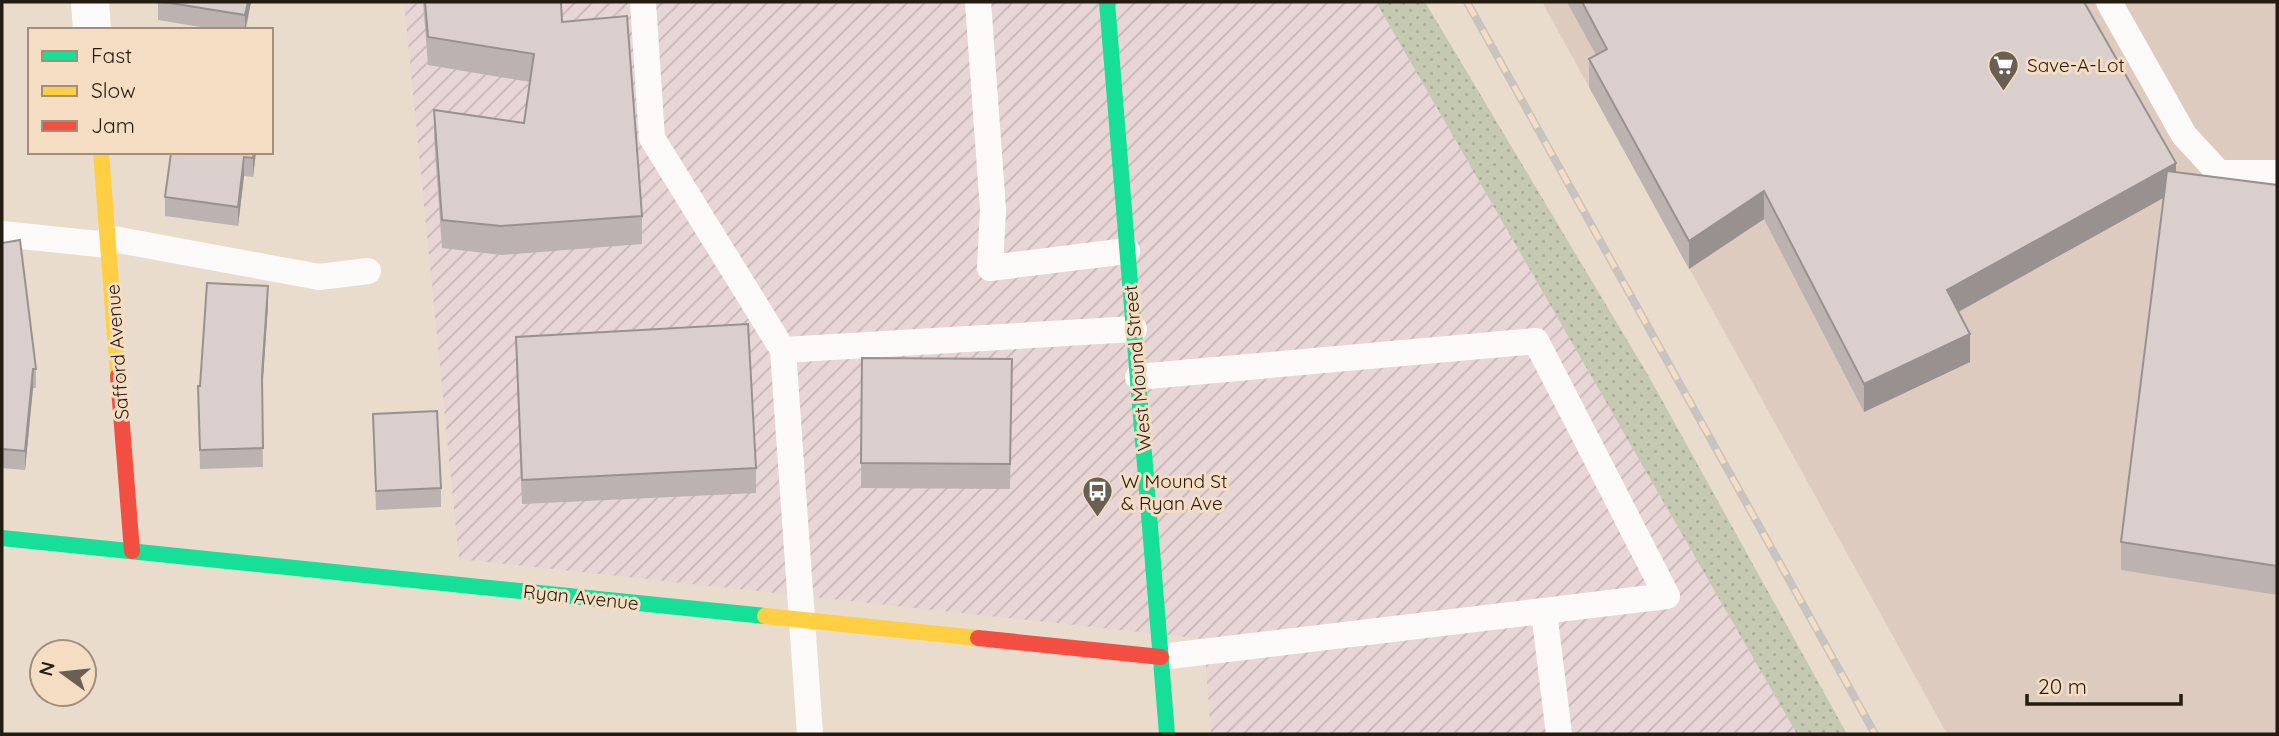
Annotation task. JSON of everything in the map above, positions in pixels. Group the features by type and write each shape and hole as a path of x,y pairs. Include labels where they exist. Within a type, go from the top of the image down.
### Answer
{"street":[{"path":"90,2 92,28"},
{"name":"West Mound Street","path":"1107,2 1167,734"},
{"name":"Safford Avenue","path":"101,154 132,551"},
{"name":"Ryan Avenue","path":"2,538 1161,657"}],"lane":[{"path":"643,2 652,138 783,350 810,734"},
{"path":"978,2 993,210 990,268 1128,251"},
{"path":"2109,2 2184,135 2219,173 2277,173"},
{"path":"2,234 108,242 319,277 368,271"},
{"path":"783,350 1134,329"},
{"path":"1138,377 1536,341 1667,596 1161,657"},
{"path":"1544,612 1559,734"}],"shaded area":[{"path":"404,2 1376,2 1797,734 1211,734 1204,639 459,559"},
{"path":"1542,2 2277,2 2277,734 1947,734"}],"green space":[{"path":"1376,2 1425,2 1648,375 1847,734 1797,734"}],"building":[{"path":"164,2 248,2 245,15"},
{"path":"425,2 561,2 562,22 627,16 642,216 501,226 442,220 434,110 524,123 534,54 428,37"},
{"path":"1582,2 2084,2 2176,163 1947,290 1970,334 1864,384 1764,191 1689,241 1589,59 1607,49"},
{"path":"171,154 254,154 253,158 244,157 238,207 165,197"},
{"path":"2167,171 2277,185 2277,566 2121,542"},
{"path":"20,240 36,369 33,369 25,451 2,449 2,243"},
{"path":"207,283 268,286 262,376 263,448 200,450 198,386"},
{"path":"748,324 756,468 522,480 516,337"},
{"path":"862,358 1012,359 1010,464 861,463"},
{"path":"437,411 441,488 376,491 373,414"}],"railway":[{"path":"1467,2 1875,734"}],"traffic: fast":[{"path":"1107,2 1167,734"},
{"path":"2,538 765,616"}],"traffic: slow":[{"path":"101,154 118,376"},
{"path":"765,616 978,638"}],"traffic: jam":[{"path":"118,376 132,551"},
{"path":"978,638 1161,657"}],"place":[{"name":"Save-A-Lot","path":"2004,92"},
{"name":"W Mound St & Ryan Ave","path":"1098,519"}]}
